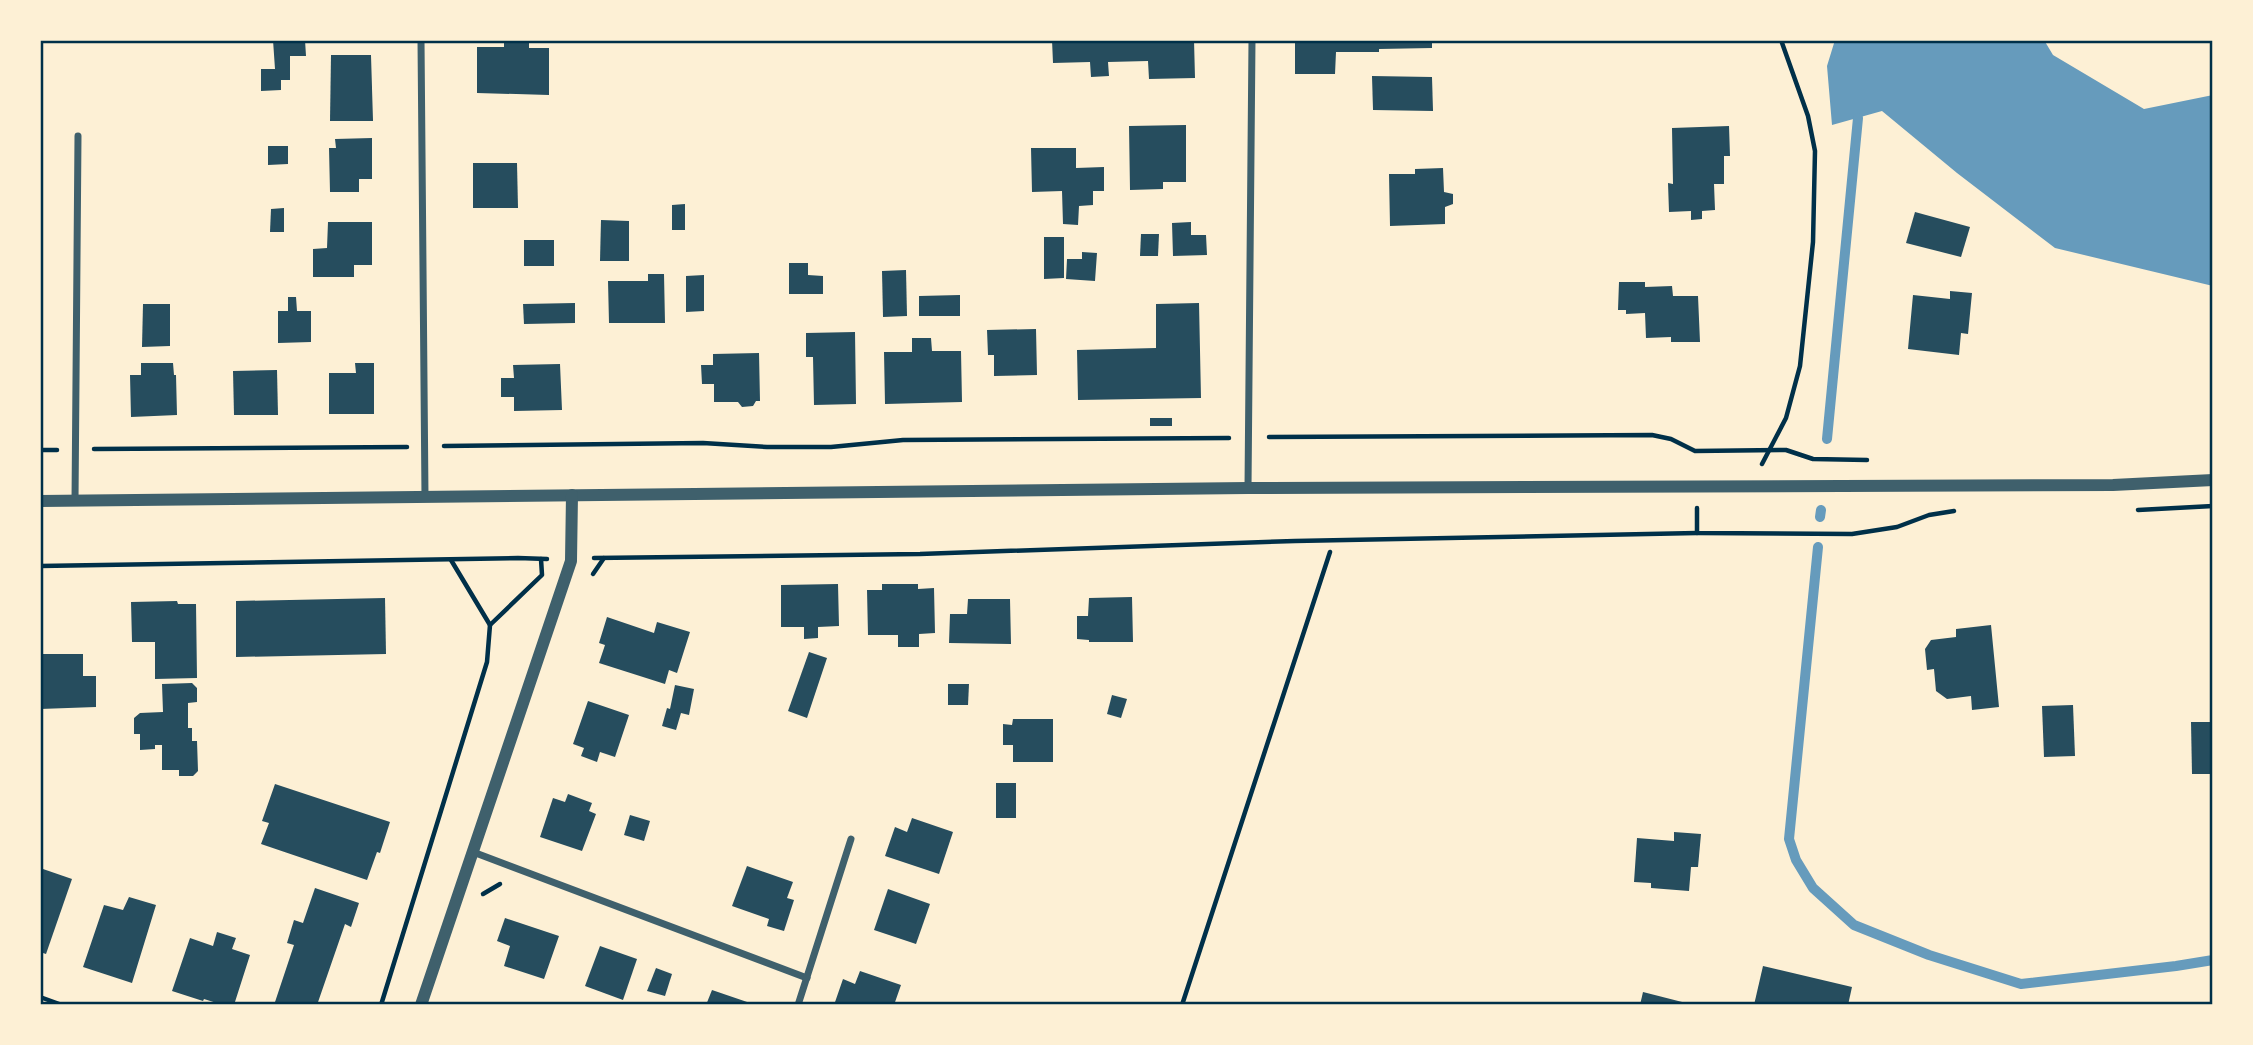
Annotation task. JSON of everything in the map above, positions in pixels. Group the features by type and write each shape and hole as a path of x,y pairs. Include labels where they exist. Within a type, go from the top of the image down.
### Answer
{"street":[{"path":"421,40 425,497"},
{"path":"1248,488 1252,40"},
{"path":"75,501 78,136"},
{"path":"40,501 1248,488 2113,485 2213,480"},
{"path":"421,1005 571,561 572,495"},
{"path":"798,1005 851,839"},
{"path":"473,852 807,978"}],"path":[{"path":"1749,486 1786,418 1800,366 1811,268 1816,188 1815,151 1808,116 1781,40"},
{"path":"40,450 704,443 831,447 903,440 1652,435 1671,439 1695,452 1794,451 1813,459 1856,458 1878,462"},
{"path":"1695,452 1698,533"},
{"path":"2137,510 2213,506"},
{"path":"40,566 451,559 571,561 605,557 920,554 1296,541 1698,533 1852,534 1897,527 1929,515 1967,511"},
{"path":"1182,1005 1330,552"},
{"path":"381,1005 487,662 490,625 451,559"},
{"path":"490,625 542,575 541,559"},
{"path":"40,998 62,1005"}],"water":[{"path":"1835,40 2044,40 2053,55 2144,109 2213,95 2213,286 2055,248 1882,111 1832,125 1827,66"}],"building":[{"path":"273,40 305,40 306,56 290,56 290,80 281,80 281,90 261,91 261,69 275,69"},
{"path":"504,40 529,40 529,48 549,48 549,95 477,93 477,47 504,47"},
{"path":"1052,40 1194,40 1195,78 1149,79 1148,61 1108,62 1109,76 1091,77 1090,62 1053,63"},
{"path":"1295,40 1432,40 1432,48 1336,52 1335,74 1295,74"},
{"path":"331,55 371,55 373,121 330,121"},
{"path":"1372,76 1432,77 1433,111 1373,110"},
{"path":"1186,125 1186,182 1163,182 1163,189 1130,190 1129,126"},
{"path":"1729,126 1730,156 1724,156 1724,184 1714,184 1715,210 1702,211 1702,219 1691,220 1691,211 1669,212 1668,183 1673,184 1672,128"},
{"path":"372,138 372,179 359,179 359,192 330,192 329,148 336,148 335,139"},
{"path":"268,146 288,146 288,164 268,165"},
{"path":"1031,148 1076,148 1076,168 1104,167 1104,191 1093,191 1093,205 1079,206 1078,225 1063,224 1062,191 1032,192"},
{"path":"473,163 517,163 518,208 473,208"},
{"path":"1443,168 1444,192 1453,194 1453,204 1445,207 1445,224 1390,226 1389,174 1415,174 1415,169"},
{"path":"685,204 685,230 672,230 672,205"},
{"path":"284,208 284,232 270,232 271,209"},
{"path":"1915,212 1970,227 1961,257 1906,243"},
{"path":"601,220 629,221 629,261 600,261"},
{"path":"328,222 372,222 372,265 354,265 354,277 313,277 313,249 327,248"},
{"path":"1191,222 1191,235 1206,235 1207,255 1173,256 1172,223"},
{"path":"1141,234 1159,234 1158,256 1140,256"},
{"path":"1044,237 1064,237 1064,278 1044,279"},
{"path":"524,240 554,240 554,266 524,266"},
{"path":"1082,252 1097,253 1095,281 1066,279 1067,259 1082,259"},
{"path":"789,263 808,263 808,275 823,276 823,294 789,294"},
{"path":"906,270 907,316 883,317 882,271"},
{"path":"648,274 664,274 665,323 609,323 608,281 648,281"},
{"path":"704,275 704,311 686,312 686,276"},
{"path":"1619,282 1645,282 1645,287 1672,286 1673,296 1698,296 1700,342 1671,342 1671,337 1646,338 1645,313 1626,314 1626,310 1618,310"},
{"path":"1950,291 1972,293 1968,334 1961,333 1959,355 1908,349 1913,295 1950,299"},
{"path":"960,295 960,316 919,316 919,296"},
{"path":"288,297 296,297 297,311 311,311 311,342 278,343 278,311 288,311"},
{"path":"575,303 575,323 524,324 523,304"},
{"path":"1199,303 1201,398 1078,400 1077,350 1156,348 1156,304"},
{"path":"143,304 170,304 170,346 142,347"},
{"path":"1036,329 1037,375 994,376 994,355 988,355 987,330"},
{"path":"855,332 856,404 814,405 813,357 806,357 806,333"},
{"path":"912,338 931,338 932,351 961,351 962,402 885,404 884,352 912,352"},
{"path":"759,353 760,401 756,401 753,406 742,407 738,402 714,402 714,384 702,384 701,365 713,365 713,354"},
{"path":"141,363 173,363 177,415 131,417 130,375 141,375"},
{"path":"355,363 374,363 374,414 329,414 329,373 356,373"},
{"path":"560,364 562,410 514,411 514,397 501,397 501,378 514,378 513,365"},
{"path":"277,370 278,415 234,415 233,371"},
{"path":"1150,418 1172,418 1172,426 1150,426"},
{"path":"838,584 839,626 818,627 818,638 804,639 804,627 781,627 781,585"},
{"path":"882,584 918,584 918,589 934,588 935,633 919,634 919,647 898,647 898,635 868,635 867,590 882,590"},
{"path":"1132,597 1133,642 1089,642 1077,639 1077,616 1088,616 1089,598"},
{"path":"385,598 386,654 236,657 236,601"},
{"path":"968,599 1010,599 1011,644 949,643 950,614 967,614"},
{"path":"177,601 178,604 196,604 197,678 155,679 155,642 132,642 131,602"},
{"path":"607,617 654,633 657,622 690,632 677,673 669,670 665,684 599,663 605,645 599,643"},
{"path":"1991,625 1999,707 1972,710 1971,696 1947,699 1936,691 1934,669 1927,670 1925,649 1931,640 1956,637 1956,629"},
{"path":"40,648 43,648 43,654 83,654 83,676 96,676 96,707 40,709"},
{"path":"809,652 827,658 807,718 788,711"},
{"path":"192,683 197,688 197,702 188,703 188,728 192,728 192,741 197,741 198,771 193,776 179,776 179,770 162,770 162,745 155,745 155,749 140,750 140,734 134,734 134,718 140,713 163,712 162,684"},
{"path":"948,684 969,684 968,705 948,705"},
{"path":"675,685 694,689 689,715 681,713 676,730 662,726 667,708 670,709"},
{"path":"1112,695 1127,699 1121,718 1107,714"},
{"path":"588,701 629,715 615,757 600,752 597,762 581,756 584,748 573,744"},
{"path":"2073,705 2075,756 2044,757 2042,706"},
{"path":"1013,719 1053,719 1053,762 1013,762 1013,745 1003,745 1003,724 1012,725"},
{"path":"2191,722 2213,722 2213,774 2192,774"},
{"path":"996,783 1016,783 1016,818 996,818"},
{"path":"275,784 390,822 380,853 377,852 367,880 261,844 269,823 262,821"},
{"path":"568,794 592,803 589,811 596,814 582,851 540,837 553,798 565,802"},
{"path":"630,815 650,821 644,841 624,835"},
{"path":"912,818 953,832 939,874 885,856 895,827 907,832"},
{"path":"1674,832 1701,834 1698,867 1691,867 1689,891 1651,888 1651,883 1634,882 1637,838 1674,841"},
{"path":"747,866 793,882 787,898 794,900 784,931 767,926 769,919 732,906"},
{"path":"43,869 72,879 46,954 40,952 40,877"},
{"path":"315,888 359,903 351,927 345,924 317,1005 274,1005 294,945 287,943 294,920 303,923"},
{"path":"888,889 930,904 916,944 874,930"},
{"path":"129,897 156,905 132,983 83,967 104,905 123,910"},
{"path":"505,918 559,936 544,979 504,966 510,946 497,941"},
{"path":"217,932 236,938 232,949 250,955 234,1005 223,1005 204,999 203,1001 172,991 190,938 213,946"},
{"path":"600,946 637,959 623,1000 585,986"},
{"path":"1763,966 1852,987 1848,1005 1754,1005"},
{"path":"656,968 672,974 665,996 647,991"},
{"path":"860,971 901,985 894,1005 834,1005 843,979 855,984"},
{"path":"712,990 753,1004 753,1005 706,1005"},
{"path":"1643,992 1690,1004 1690,1005 1640,1005"}],"waterway":[{"path":"1827,439 1858,118"},
{"path":"1820,517 1821,510"},
{"path":"1818,547 1789,839 1796,860 1813,888 1854,925 1929,955 2021,984 2213,960"}]}
